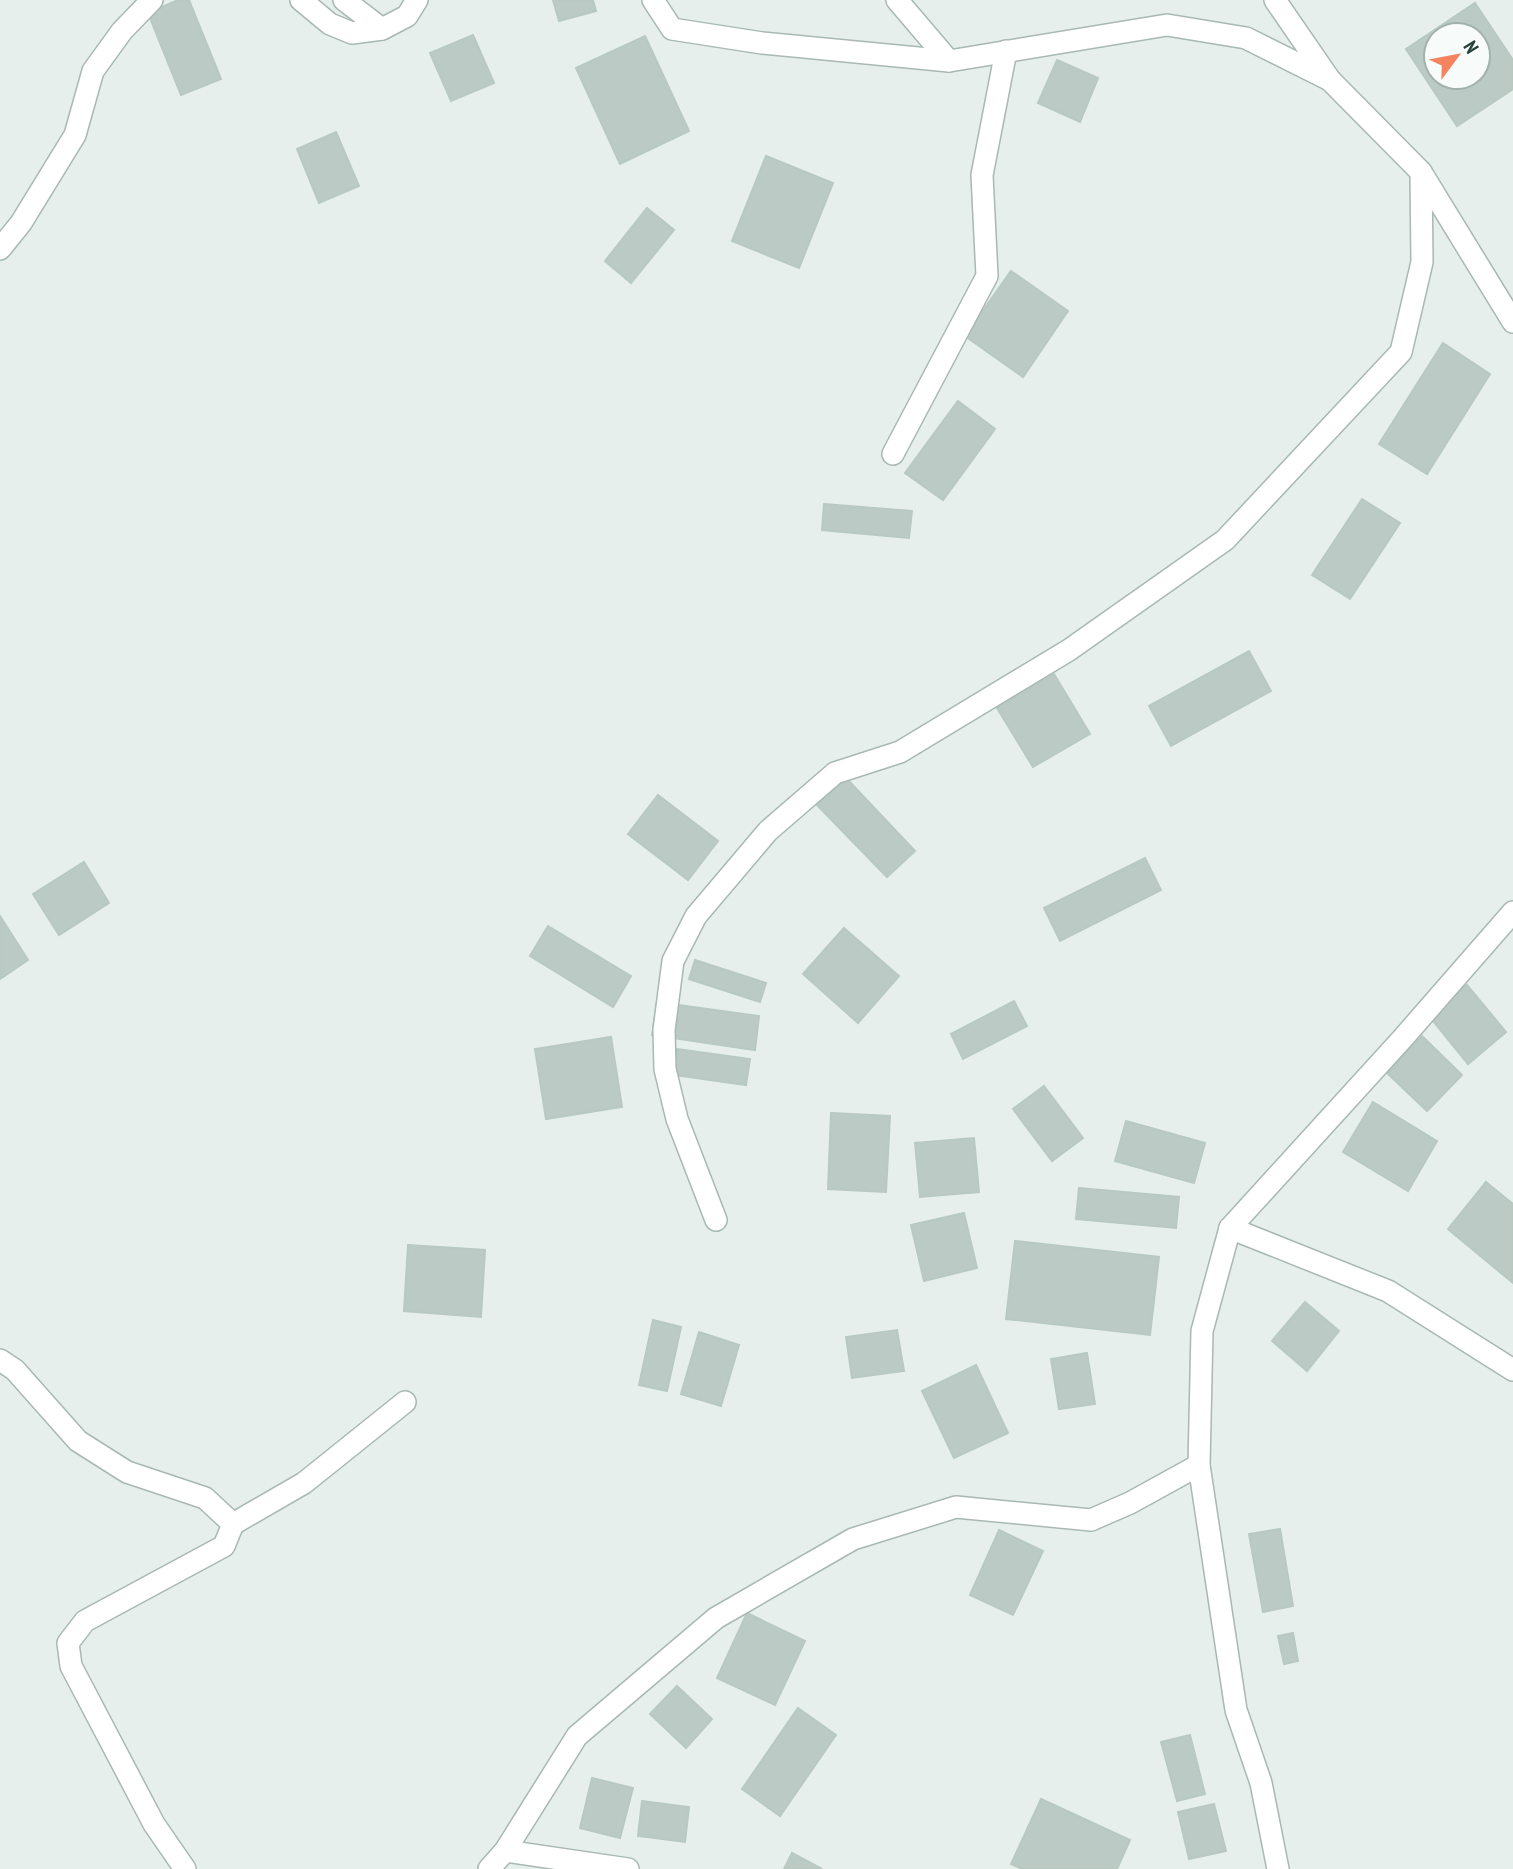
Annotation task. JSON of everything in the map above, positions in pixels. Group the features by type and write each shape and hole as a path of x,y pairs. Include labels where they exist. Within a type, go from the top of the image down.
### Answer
{"street":[{"path":"0,249 21,223 75,135 93,71 122,31 152,0"},
{"path":"301,0 330,24 352,33 382,29 407,16 418,0"},
{"path":"344,0 382,29"},
{"path":"653,0 672,29 762,43 949,61 1167,25 1246,38 1330,80"},
{"path":"897,0 949,61"},
{"path":"1275,0 1330,80 1421,172 1513,322"},
{"path":"893,454 987,276 982,175 1006,51"},
{"path":"716,1220 677,1119 665,1069 664,1030 673,961 696,916 768,831 835,773 900,752 1069,650 1225,540 1401,352 1422,262 1421,172"},
{"path":"1278,1869 1261,1783 1236,1710 1199,1465 1202,1331 1230,1228 1403,1038 1513,912"},
{"path":"1230,1228 1388,1291 1513,1370"},
{"path":"0,1360 15,1370 78,1441 127,1472 205,1498 233,1524"},
{"path":"185,1869 154,1824 71,1666 68,1643 85,1621 224,1546 233,1524 304,1483 405,1402"},
{"path":"489,1869 505,1851 577,1736 716,1618 853,1539 956,1507 1091,1520 1130,1503 1199,1465"},
{"path":"505,1851 628,1869"}],"building":[{"path":"178,0 189,0 221,79 181,95 148,13"},
{"path":"553,0 593,0 596,11 559,21"},
{"path":"1475,3 1487,21 1448,21"},
{"path":"1492,28 1513,60 1513,89 1457,126 1434,91 1492,91"},
{"path":"473,35 494,83 451,101 430,53"},
{"path":"645,36 689,131 620,164 576,68"},
{"path":"1422,38 1422,73 1406,49"},
{"path":"1057,60 1098,78 1080,122 1038,103"},
{"path":"336,132 359,186 319,203 297,149"},
{"path":"766,156 833,183 799,268 732,241"},
{"path":"647,208 674,230 631,283 605,261"},
{"path":"1011,271 1068,311 1023,377 965,336"},
{"path":"1443,343 1490,374 1427,474 1379,444"},
{"path":"958,401 995,429 943,500 905,473"},
{"path":"1362,499 1400,523 1350,599 1312,575"},
{"path":"824,504 912,511 909,538 822,530"},
{"path":"1249,651 1271,691 1171,746 1149,706"},
{"path":"1054,674 1090,734 1033,767 997,708"},
{"path":"846,778 915,851 887,877 817,805"},
{"path":"658,795 718,841 688,880 628,834"},
{"path":"1145,858 1161,890 1060,941 1044,908"},
{"path":"84,862 109,903 59,935 33,894"},
{"path":"0,916 28,960 0,979"},
{"path":"548,926 631,976 613,1007 530,956"},
{"path":"844,928 899,976 858,1023 803,974"},
{"path":"695,960 766,983 760,1002 689,979"},
{"path":"1467,985 1506,1032 1468,1064 1429,1016"},
{"path":"1014,1001 1027,1026 963,1059 951,1034"},
{"path":"657,1002 759,1016 755,1050 652,1035"},
{"path":"1422,1036 1462,1075 1427,1111 1387,1073"},
{"path":"611,1037 622,1107 546,1119 535,1049"},
{"path":"677,1049 750,1059 746,1085 674,1075"},
{"path":"1044,1086 1083,1138 1052,1161 1013,1109"},
{"path":"1373,1102 1437,1141 1408,1191 1343,1152"},
{"path":"831,1113 890,1116 886,1192 828,1189"},
{"path":"1126,1121 1205,1143 1194,1183 1115,1161"},
{"path":"974,1138 979,1192 920,1197 915,1143"},
{"path":"1486,1182 1513,1204 1513,1283 1448,1229"},
{"path":"1079,1188 1179,1197 1176,1228 1076,1219"},
{"path":"964,1213 977,1268 924,1281 911,1225"},
{"path":"1015,1241 1159,1257 1150,1335 1006,1319"},
{"path":"408,1245 485,1250 481,1317 404,1311"},
{"path":"1305,1302 1339,1331 1307,1371 1272,1341"},
{"path":"653,1320 681,1327 667,1391 639,1385"},
{"path":"897,1330 904,1371 852,1378 846,1337"},
{"path":"699,1332 739,1345 721,1406 681,1394"},
{"path":"1087,1353 1095,1404 1059,1409 1051,1359"},
{"path":"976,1365 1008,1433 954,1458 922,1391"},
{"path":"1280,1529 1293,1606 1263,1612 1249,1534"},
{"path":"999,1530 1043,1551 1013,1615 970,1595"},
{"path":"747,1613 805,1641 775,1705 717,1678"},
{"path":"1293,1633 1298,1661 1284,1664 1278,1636"},
{"path":"677,1686 712,1719 686,1748 650,1714"},
{"path":"798,1708 836,1735 780,1816 742,1789"},
{"path":"1190,1735 1205,1794 1177,1801 1161,1742"},
{"path":"592,1778 633,1788 620,1838 580,1828"},
{"path":"1041,1799 1130,1840 1117,1869 1022,1869 1011,1864"},
{"path":"642,1801 689,1807 685,1842 638,1836"},
{"path":"1214,1804 1226,1851 1189,1859 1178,1812"},
{"path":"792,1853 822,1869 784,1869"}]}
